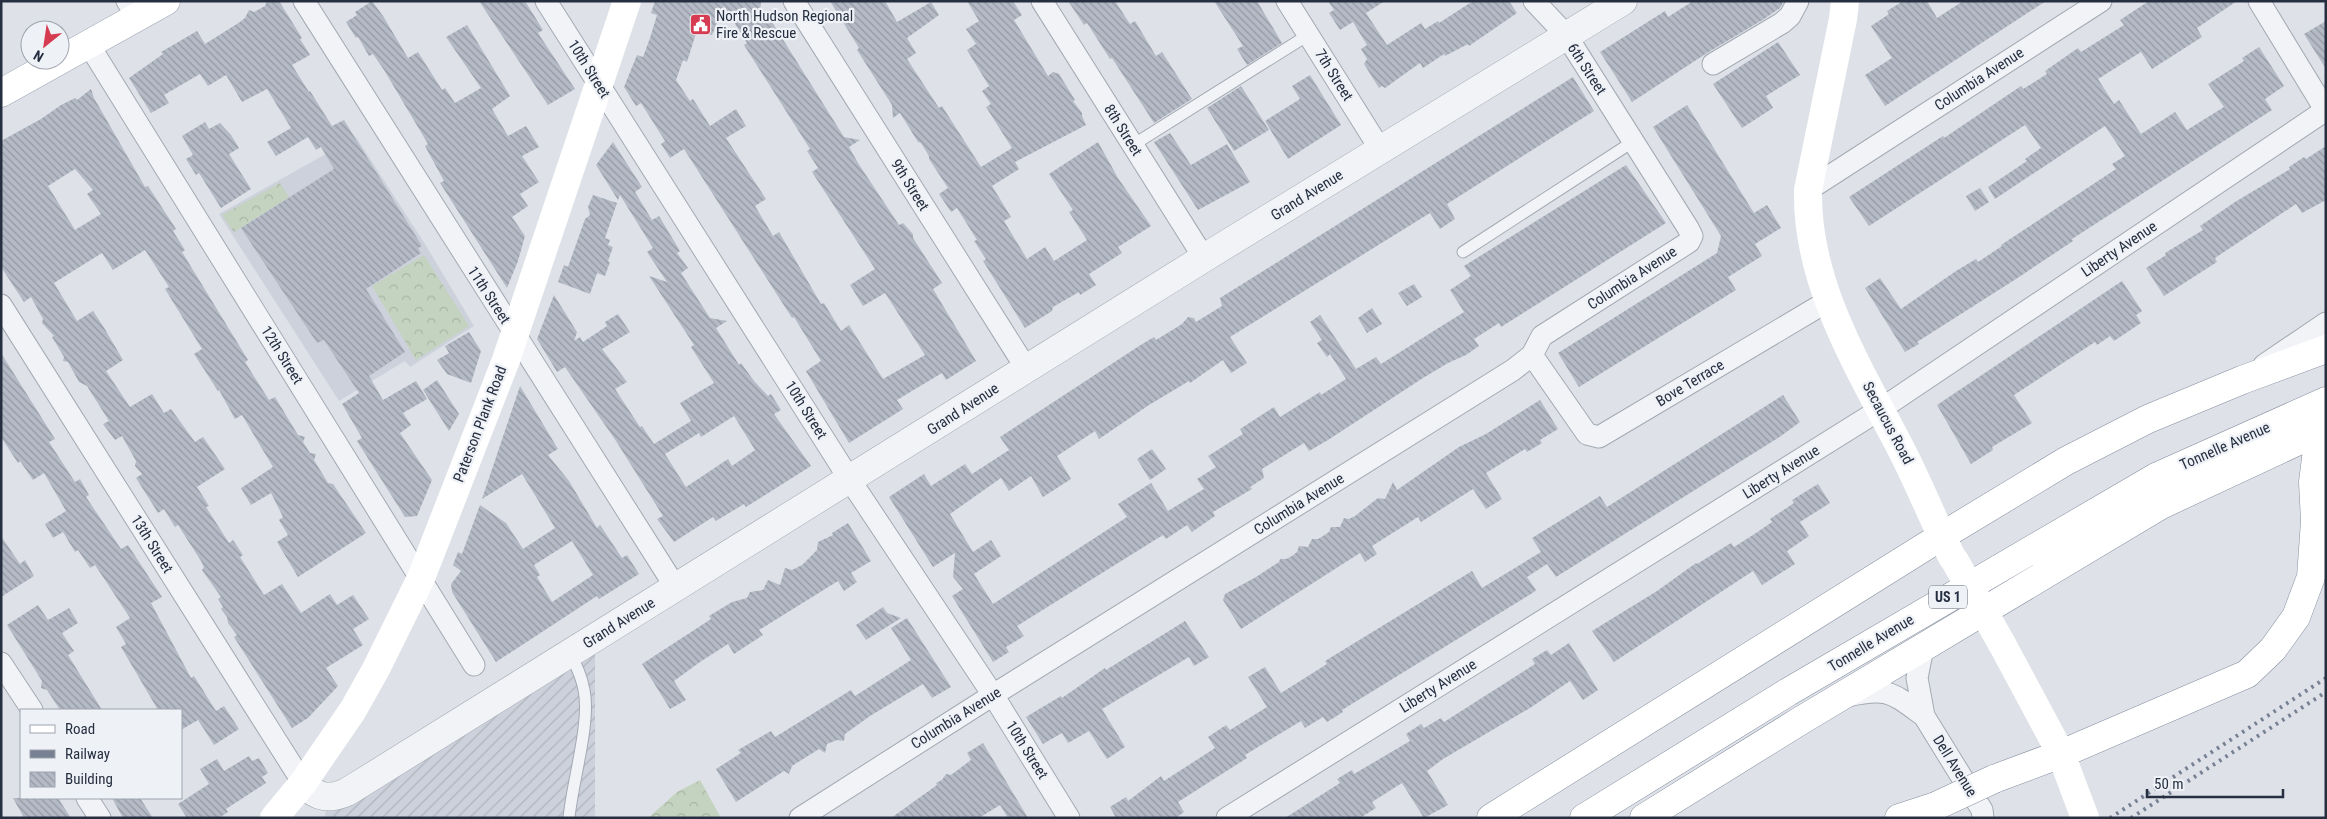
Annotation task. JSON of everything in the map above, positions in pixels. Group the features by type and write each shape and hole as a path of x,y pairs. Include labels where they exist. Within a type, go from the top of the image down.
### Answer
{"main road":[{"path":"1,93 89,44 132,9 166,1"},
{"name":"Paterson Plank Road","path":"283,814 353,710 421,578 514,334 627,1"},
{"name":"Secaucus Road","path":"1845,1 1808,190 1807,218 1814,258 1828,301 1858,365 1914,474 1954,561 2002,644 2061,754 2082,808"},
{"path":"1491,818 1942,536 2066,462 2148,419 2242,380 2326,349"},
{"name":"Tonnelle Avenue","path":"1584,818 1788,692 2156,477 2326,401"},
{"name":"Tonnelle Avenue","path":"1644,818 1838,698 2161,505 2326,428"},
{"path":"1899,818 1936,806 1994,779 2061,754 2247,674 2273,649 2296,617 2311,577 2315,521 2313,482 2317,450 2326,434"}],"street":[{"name":"11th Street","path":"304,1 676,588"},
{"name":"10th Street","path":"546,1 850,480 993,695 1069,818"},
{"name":"9th Street","path":"794,1 1026,368"},
{"name":"8th Street","path":"1042,1 1204,258"},
{"name":"7th Street","path":"1288,1 1380,149"},
{"name":"6th Street","path":"1534,1 1566,35 1634,141"},
{"name":"Grand Avenue","path":"303,783 313,793 325,797 334,798 348,792 850,480 1026,368 1623,1"},
{"path":"1713,64 1782,22 1790,16 1798,1"},
{"name":"Columbia Avenue","path":"1808,190 2101,1"},
{"path":"2260,1 2326,110"},
{"name":"12th Street","path":"89,44 474,665"},
{"name":"Liberty Avenue","path":"1227,818 1881,409 2326,110"},
{"name":"Columbia Avenue","path":"800,818 1513,370 1532,355 1542,336 1689,242 1692,236 1688,228 1634,141"},
{"name":"Bove Terrace","path":"1532,355 1564,398 1587,434 1599,437 1828,301"},
{"name":"13th Street","path":"1,305 303,783"},
{"path":"2242,380 2326,323"},
{"name":"Dell Avenue","path":"1924,648 1917,678 1924,716 1982,810 1982,818"},
{"path":"1,663 31,709"},
{"name":"Dell Avenue","path":"1838,698 1868,692 1892,693 1924,716"},
{"path":"88,799 100,818"}],"lane":[{"path":"1133,145 1308,35"},
{"path":"1463,252 1634,141"},
{"path":"568,818 585,711 585,692 580,673 570,654"}],"shaded area":[{"path":"356,137 425,244 474,326 410,367 405,361 339,401 219,214"},
{"path":"595,638 595,818 327,818 325,814 344,785"}],"green space":[{"path":"280,183 289,197 234,232 222,215"},
{"path":"424,255 469,326 416,360 372,286"},
{"path":"700,780 721,818 648,818 677,792"}],"building":[{"path":"267,1 279,1 302,38 300,39 310,55 292,65 309,92 332,126 344,120 422,246 418,248 421,253 366,289 405,352 369,376 383,400 416,381 427,399 403,413 411,425 400,433 432,480 417,516 405,517 357,441 362,438 342,404 359,393 324,340 317,343 241,228 334,169 321,147 316,150 308,137 276,156 267,142 291,128 267,89 242,102 226,75 208,86 200,74 164,95 169,103 151,113 129,78 163,54 161,52 197,31 205,44 240,22 245,18 249,10 254,12 265,6"},
{"path":"372,1 408,58 418,52 442,90 445,88 455,103 481,88 446,37 467,25 510,96 492,109 508,136 526,126 539,147 522,156 539,182 520,194 528,206 512,217 525,236 518,261 507,288 440,183 444,181 425,146 428,144 384,70 373,54 369,56 358,37 356,38 346,22 357,15 355,12"},
{"path":"479,1 525,1 543,30 538,33 575,89 548,105"},
{"path":"655,1 761,1 760,13 772,17 772,22 844,137 860,140 849,147 899,225 903,223 913,234 913,238 942,283 933,289 976,361 946,380 942,373 897,400 903,409 849,443 806,371 821,361 794,317 792,318 684,149 670,158 661,144 665,141 641,103 636,106 624,87 637,55 643,57 650,38 657,15 651,13","holes":["724,6 747,43 744,45 810,149 807,151 818,168 812,172 875,269 850,285 863,306 885,293 925,355 883,379 849,325 841,331 824,303 821,304 779,232 773,236 755,206 766,199 726,138 746,126 736,109 710,126 693,99 690,101 676,80 683,60 687,62 697,30 712,35"]},
{"path":"830,1 885,1 897,22 931,2 939,15 907,38 916,53 907,59 939,108 942,106 981,167 1012,148 986,107 991,104 982,91 989,86 967,50 976,44 966,29 979,21 967,1 1013,1 1022,15 1014,20 1048,76 1053,72 1059,74 1075,100 1073,101 1082,113 1086,125 1015,162 1019,169 992,186 1011,217 1004,221 1027,259 1045,247 1054,261 1087,240 1069,212 1073,210 1049,174 1098,142 1118,178 1151,226 1118,247 1122,253 1089,274 1096,285 1080,295 1079,292 1053,307 1052,311 1025,328 983,261 986,259 974,241 977,240 957,208 951,212 939,194 948,188 921,143 918,142 900,113 893,118 892,105 857,50 859,48"},
{"path":"1068,1 1115,1 1130,24 1135,21 1156,56 1162,52 1192,99 1154,123 1112,58 1110,59 1087,23 1084,25"},
{"path":"1214,1 1257,1 1282,43 1247,65 1237,49 1243,46"},
{"path":"1328,1 1385,1 1366,13 1387,45 1421,23 1425,29 1438,21 1439,23 1473,1 1509,1 1517,13 1469,46 1468,44 1445,56 1444,54 1423,68 1420,63 1385,88 1382,86 1379,88 1364,64 1367,59 1361,49 1367,45 1353,22 1340,30 1329,13 1334,10"},
{"path":"1693,1 1784,1 1780,8 1764,19 1707,53 1632,102 1600,52 1665,11 1668,17"},
{"path":"1903,1 1927,1 1937,18 1963,1 2046,1 1885,106 1865,75 1892,58 1871,26 1889,14 1887,11"},
{"path":"2149,1 2237,1 2197,28 2202,37 2152,69 2141,52 2098,79 2114,104 2119,100 2141,134 2175,112 2187,130 2224,107 2208,84 2244,61 2242,58 2259,47 2284,86 2265,99 2272,110 2072,239 2073,241 1917,342 1919,344 1905,352 1865,288 1880,278 1901,309 1956,271 1976,259 1978,262 2116,169 2112,164 2125,156 2105,126 1995,199 1988,187 2027,161 2025,159 2041,148 2025,125 1869,226 1849,197 1943,136 1944,138 2021,86 2023,89 2047,74 2045,71 2078,48 2081,52 2124,25 2120,20"},
{"path":"2326,21 2326,69 2304,34"},
{"path":"1778,42 1800,75 1766,96 1773,108 1742,128 1713,84"},
{"path":"1310,75 1341,125 1288,159 1265,121 1300,99 1292,86"},
{"path":"1573,77 1594,111 1447,204 1455,219 1440,229 1430,213 1230,337 1247,363 1231,373 1223,360 1190,383 1189,381 1149,405 1099,439 1095,431 1057,456 1071,479 1043,497 1031,476 1009,491 1001,478 950,514 973,552 991,540 1001,556 974,574 993,604 1127,517 1118,504 1151,483 1168,511 1204,489 1197,479 1216,467 1208,456 1243,434 1240,429 1274,407 1280,417 1320,392 1321,395 1346,379 1330,354 1327,357 1317,343 1322,340 1310,322 1320,315 1356,369 1376,357 1381,364 1464,312 1450,290 1471,276 1464,266 1626,165 1666,223 1501,327 1499,323 1474,339 1479,346 1466,355 1423,378 1328,440 1309,451 1304,443 1262,469 1264,478 1250,487 1252,489 1213,512 1215,516 1192,532 1187,525 1166,539 1163,535 1017,626 1024,636 1006,647 1009,652 993,662 952,596 963,589 953,577 955,553 933,567 889,497 924,474 931,486 965,464 972,474 1009,450 1000,437 1154,337 1156,340 1182,324 1188,317 1194,318 1196,322 1222,306 1220,298"},
{"path":"1241,86 1269,130 1234,151 1207,108"},
{"path":"91,89 94,98 145,187 148,186 176,229 173,231 185,250 182,252 248,360 245,362 269,400 275,397 298,435 305,437 303,442 310,453 316,454 314,460 328,483 333,484 366,533 298,577 277,542 288,535 279,520 283,517 271,493 251,505 241,488 273,467 242,415 235,419 219,390 194,354 202,349 165,289 169,287 145,250 113,270 102,253 54,283 77,321 93,311 103,326 123,360 106,371 130,407 152,394 164,413 171,409 195,442 203,437 225,469 197,487 209,506 206,507 229,543 233,540 243,555 240,557 264,595 282,584 301,613 330,594 337,605 353,595 369,619 353,629 363,645 326,668 338,686 308,718 292,728 234,637 237,635 221,609 223,607 218,599 221,597 202,570 204,567 201,561 178,525 175,527 164,509 158,513 136,478 142,474 135,466 136,461 122,436 115,440 103,424 109,421 87,386 79,382 68,362 63,361 64,357 52,337 54,336 42,323 43,319 31,297 24,302 1,267 1,141 41,119 61,105 75,98 77,100","holes":["75,169 93,190 87,194 101,214 75,230 48,186"]},
{"path":"1687,105 1754,213 1767,205 1781,228 1755,244 1762,256 1728,277 1736,290 1579,387 1558,353 1717,253 1721,236 1653,127"},
{"path":"205,122 209,129 220,123 231,135 239,148 229,154 251,189 221,208 199,173 196,175 186,159 193,155 182,136"},
{"path":"1170,133 1191,165 1227,144 1250,182 1198,210 1154,142"},
{"path":"613,142 642,187 635,192 652,220 659,216 680,251 677,253 688,268 681,273 710,318 727,321 716,328 739,365 741,363 768,396 771,394 781,410 774,414 811,466 746,507 744,504 716,521 713,517 674,542 657,519 663,516 616,441 565,367 557,372 537,339 554,295 577,332 574,341 580,337 583,342 607,326 605,322 618,314 630,332 602,349 627,382 615,389 640,427 642,426 654,444 691,421 680,403 714,383 691,347 694,345 649,276 667,282 647,252 653,248 620,195 618,200 596,165","holes":["734,416 755,450 732,466 728,459 686,487 665,454 699,433 701,437"]},
{"path":"2326,146 2326,200 2302,213 2296,204 2215,258 2217,262 2164,296 2146,268 2166,255 2165,253 2203,230 2200,226 2235,202 2290,169 2289,167 2304,157 2306,159"},
{"path":"1980,188 1989,202 1975,211 1966,196"},
{"path":"593,195 617,203 605,238 610,240 608,245 613,247 608,261 610,262 605,276 597,273 590,294 558,282 564,265 568,267 585,219 590,215 588,207"},
{"path":"2122,281 2142,311 2136,315 2141,323 2114,341 2110,336 2097,345 2095,342 2014,395 2032,423 1992,447 1993,450 1971,464 1937,405"},
{"path":"1414,284 1422,297 1407,306 1398,293"},
{"path":"1372,308 1382,324 1367,333 1358,318"},
{"path":"469,332 481,351 471,383 447,374 437,360 449,353 445,346"},
{"path":"1,353 55,439 49,442 75,482 80,479 89,495 86,497 121,549 128,545 162,597 151,603 191,678 194,676 216,711 224,706 239,729 214,745 198,720 182,729 182,709 157,709 121,647 126,644 116,627 130,618 95,565 90,568 78,550 75,552 63,532 53,538 45,524 66,511 44,473 33,480 20,461 18,463 1,437"},
{"path":"437,380 459,414 449,431 423,390"},
{"path":"520,386 558,449 548,455 569,481 597,528 600,525 622,558 627,555 639,574 599,599 597,596 496,662 452,592 451,584 461,571 453,565 458,552 462,554 480,505 506,523 523,549 555,528 522,474 482,499","holes":["572,541 593,575 552,602 537,577 540,575 534,565"]},
{"path":"1783,395 1800,422 1781,436 1556,577 1547,564 1527,577 1536,590 1534,592 1342,710 1343,712 1327,722 1323,717 1305,728 1301,721 1245,755 1247,758 1178,802 1184,812 1176,818 1116,818 1110,807 1126,797 1128,801 1161,776 1164,781 1215,748 1208,737 1226,725 1230,730 1267,707 1248,677 1265,667 1281,693 1327,664 1325,661 1472,571 1482,588 1541,552 1532,538 1600,496 1607,507"},
{"path":"1540,400 1558,429 1540,440 1542,443 1527,452 1525,449 1486,473 1502,499 1486,509 1473,489 1421,522 1418,517 1372,546 1377,554 1365,562 1360,553 1241,629 1223,600 1225,594 1256,577 1279,562 1280,559 1292,556 1297,552 1299,546 1308,547 1312,539 1318,539 1323,536 1329,532 1331,527 1340,527 1344,518 1349,519 1355,516 1378,498 1385,499 1393,482 1397,490 1459,447 1486,434"},
{"path":"1152,449 1166,469 1150,480 1137,459"},
{"path":"1818,484 1830,503 1800,522 1809,536 1787,551 1795,564 1762,585 1753,571 1614,662 1592,631 1657,591 1696,563 1731,543 1734,547 1756,533 1772,522 1770,519 1794,503 1792,500"},
{"path":"848,523 871,561 851,573 857,582 844,591 838,581 759,630 763,635 734,654 728,644 700,662 674,681 686,700 670,709 642,664 711,619 709,616 732,602 747,598 750,592 763,590 768,580 780,585 785,568 792,570 802,565 817,550 818,542 833,535 832,533"},
{"path":"1,536 20,564 25,560 34,576 1,597"},
{"path":"38,605 48,620 69,608 78,623 62,633 74,651 68,655 101,709 59,709 47,690 41,688 42,681 7,625"},
{"path":"883,607 887,613 901,618 866,640 856,625"},
{"path":"907,618 951,687 932,698 923,684 870,716 845,734 844,741 837,740 827,744 825,753 819,749 792,766 789,774 784,771 736,802 716,769 741,753 738,750 771,731 775,737 851,690 855,696 911,660 891,628"},
{"path":"1185,621 1209,657 1194,666 1189,657 1102,709 1125,747 1107,759 1089,731 1068,743 1062,733 1043,744 1026,717 1061,696 1062,698 1105,668 1106,670"},
{"path":"1569,643 1598,690 1583,700 1570,681 1530,708 1443,759 1427,771 1448,805 1424,818 1402,783 1372,802 1376,808 1360,818 1285,818 1340,783 1337,779 1352,770 1354,774 1410,741 1406,734 1421,724 1424,728 1441,718 1444,722 1535,664 1532,659 1547,650 1551,655"},
{"path":"983,743 1028,818 1008,818 1000,805 979,818 891,818 937,785 936,783 942,780 946,774 951,775 971,760 967,753"},
{"path":"249,756 252,761 259,758 268,773 262,777 266,783 226,809 228,812 219,818 187,818 178,804 209,784 200,769 217,759 224,771"},
{"path":"13,798 59,799 71,818 24,818"},
{"path":"113,799 141,799 153,818 123,818"}],"railway":[{"path":"2110,818 2326,678"},
{"path":"2131,818 2326,692"}],"place":[{"name":"North Hudson Regional Fire & Rescue","path":"700,25"}]}
